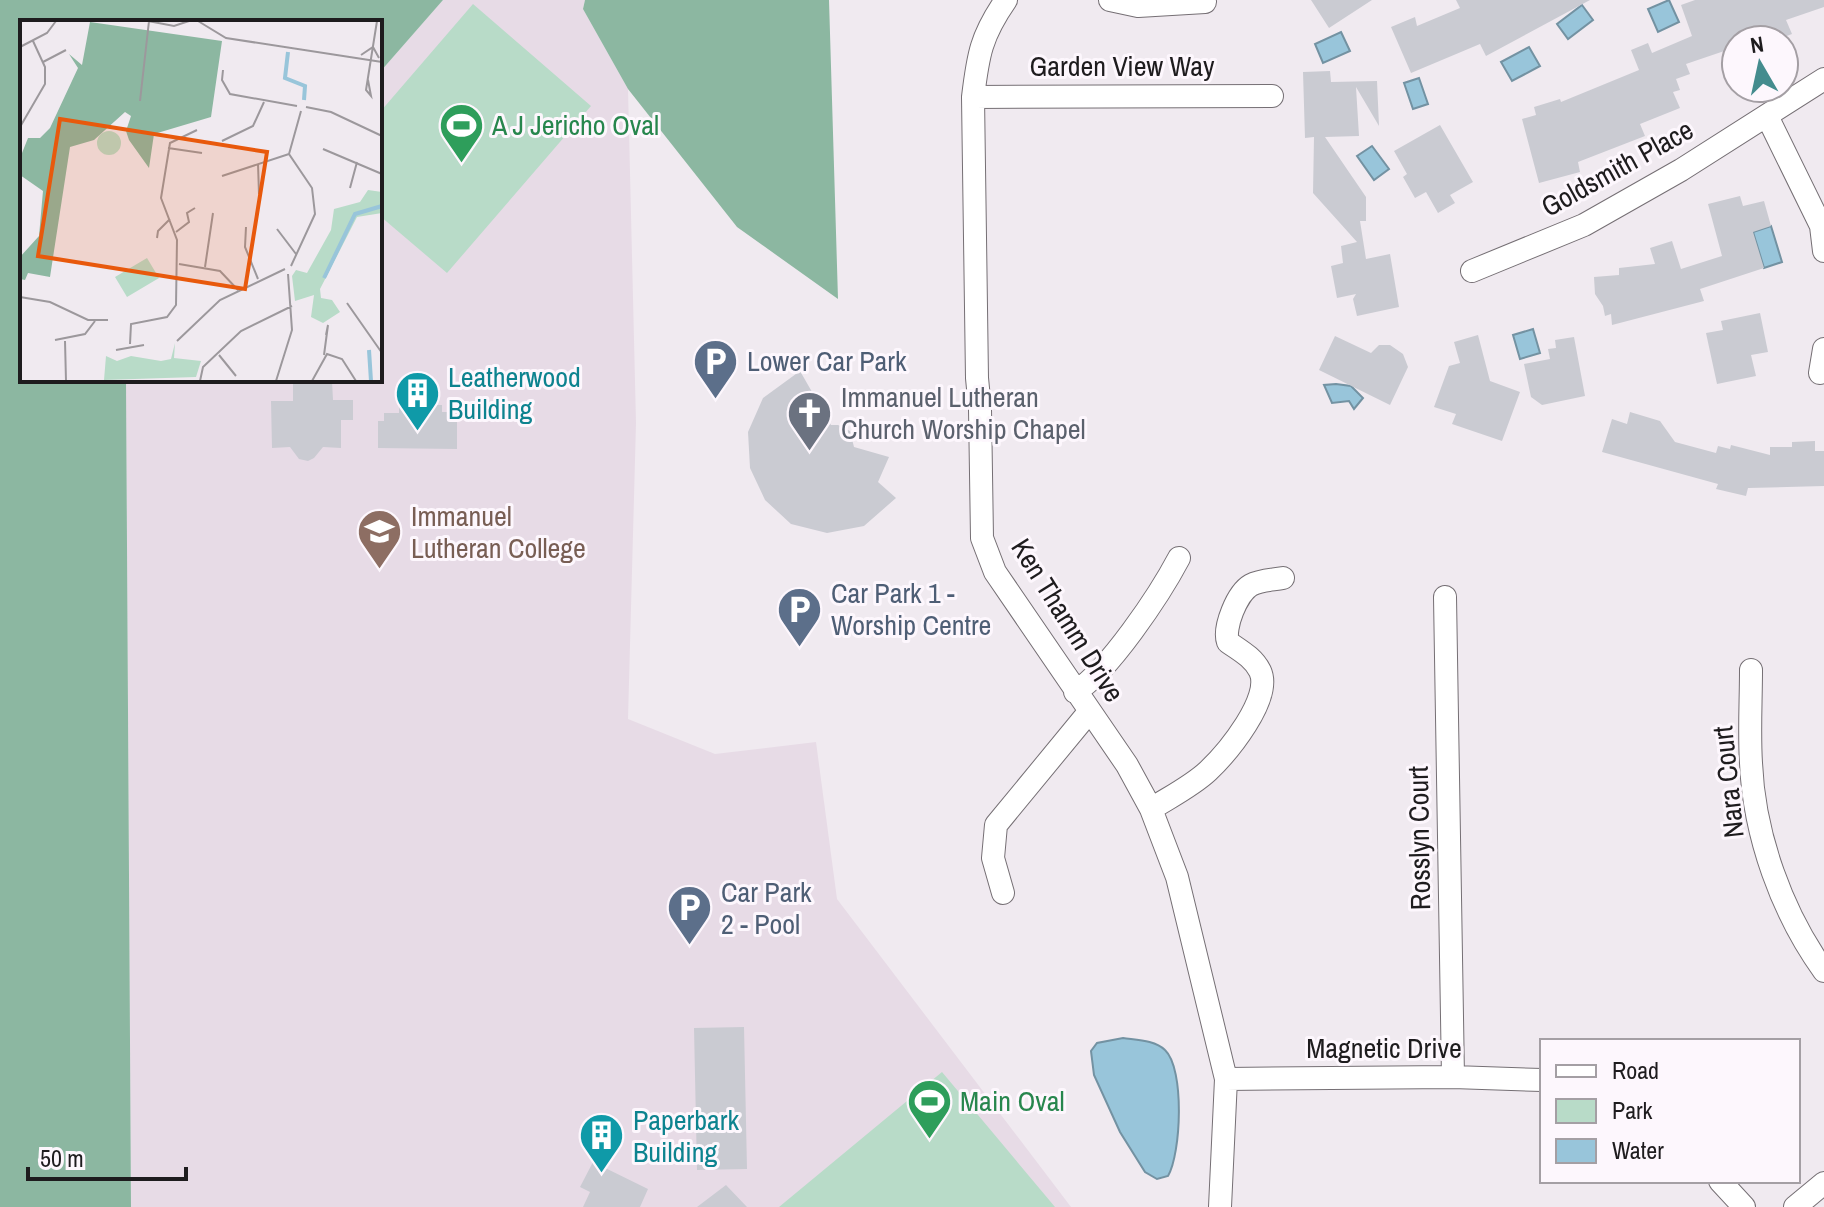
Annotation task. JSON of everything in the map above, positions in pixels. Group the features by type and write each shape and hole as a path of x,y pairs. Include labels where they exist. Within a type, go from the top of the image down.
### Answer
{"street":[{"name":"Ken Thamm Drive","path":"1006,0 989,25 978,53 973,97 982,538 995,572 1127,765 1151,809 1177,877 1226,1079 1220,1207"},
{"path":"1110,0 1138,6 1205,2"},
{"name":"Goldsmith Place","path":"1472,271 1584,225 1681,170 1824,79"},
{"name":"Garden View Way","path":"973,97 1272,96"},
{"path":"1767,116 1821,226 1824,251"},
{"path":"1820,373 1824,349"},
{"path":"1075,692 1097,674 1139,620 1179,558"},
{"path":"1151,809 1207,772 1232,745 1254,712 1261,689 1261,673 1251,658 1228,642 1226,630 1231,613 1246,588 1283,578"},
{"name":"Rosslyn Court","path":"1445,597 1453,1077"},
{"name":"Nara Court","path":"1751,670 1751,765 1764,845 1811,954 1824,971"},
{"path":"1003,893 993,858 996,825 1089,712"},
{"name":"Magnetic Drive","path":"1226,1079 1453,1077 1540,1080"},
{"path":"1722,1183 1744,1207"},
{"path":"1795,1207 1824,1183"}],"shaded area":[{"name":"Immanuel Lutheran College","path":"443,0 585,0 583,9 628,89 636,423 628,719 715,754 816,742 837,899 1071,1207 131,1207 126,382 382,382 382,70"}],"green space":[{"path":"0,0 443,0 382,70 382,20 20,20 20,382 126,382 131,1207 0,1207"},
{"path":"585,0 829,0 838,299 737,227 628,89 583,9"},
{"name":"A J Jericho Oval","path":"473,4 591,106 447,273 382,218 382,110"},
{"name":"Main Oval","path":"942,1072 1055,1207 779,1207"}],"water":[{"path":"1669,0 1679,22 1658,32 1648,9"},
{"path":"1582,5 1593,20 1568,39 1557,24"},
{"path":"1341,32 1350,51 1323,63 1315,44"},
{"path":"1529,47 1540,66 1512,81 1501,62"},
{"path":"1419,78 1428,104 1413,109 1404,83"},
{"path":"1372,146 1389,169 1374,180 1357,156"},
{"path":"1771,226 1782,262 1764,268 1753,232"},
{"path":"1533,329 1540,353 1520,359 1513,335"},
{"path":"1324,385 1351,386 1363,398 1354,409 1349,401 1332,403"},
{"path":"1123,1038 1146,1041 1165,1050 1176,1075 1178,1131 1168,1176 1157,1179 1145,1172 1120,1132 1094,1075 1091,1051 1097,1043"}],"building":[{"path":"1311,0 1372,0 1329,28"},
{"path":"1456,0 1590,0 1486,56 1480,44 1411,73 1391,27 1415,17 1417,26 1460,8"},
{"path":"1695,0 1824,0 1824,7 1786,20 1788,24 1720,24 1720,52 1686,64 1690,74 1676,79 1680,90 1673,92 1680,108 1640,124 1645,136 1578,162 1580,172 1539,183 1522,119 1536,115 1534,107 1560,99 1561,102 1639,70 1631,50 1648,43 1652,53 1692,36 1681,5"},
{"path":"1330,71 1331,82 1377,81 1379,126 1356,87 1359,136 1325,137 1366,197 1366,221 1360,221 1366,259 1390,254 1399,307 1357,316 1353,299 1356,294 1337,298 1331,266 1343,263 1341,246 1357,242 1313,193 1314,137 1305,138 1303,72"},
{"path":"1440,125 1473,182 1450,195 1455,203 1438,213 1426,192 1415,198 1403,177 1407,174 1394,151"},
{"path":"1740,196 1743,206 1764,201 1771,226 1753,232 1764,268 1700,289 1704,301 1612,325 1611,314 1605,316 1595,294 1594,277 1619,275 1619,268 1655,264 1650,248 1672,241 1681,269 1722,256 1708,204"},
{"path":"1760,313 1768,352 1751,355 1756,376 1717,384 1706,333 1723,330 1721,321"},
{"path":"1478,335 1490,381 1520,392 1502,441 1452,424 1456,414 1434,407 1449,366 1460,363 1454,342"},
{"path":"1335,336 1371,353 1379,345 1390,345 1403,354 1408,367 1390,405 1319,370"},
{"path":"1574,337 1585,396 1542,405 1531,397 1524,364 1550,359 1548,349 1556,348 1555,340"},
{"name":"Immanuel Lutheran Church Worship Chapel","path":"800,371 831,425 850,431 854,447 889,457 878,482 896,498 864,526 827,533 791,524 765,500 750,468 748,432 763,398"},
{"path":"293,382 332,382 333,400 353,400 353,420 341,420 341,448 323,447 308,461 299,459 290,447 272,448 271,401 293,401"},
{"name":"Leatherwood Building","path":"399,405 442,405 442,412 457,412 457,449 378,448 378,421 384,421 384,413 399,413"},
{"path":"1630,412 1660,421 1675,442 1716,453 1718,446 1730,449 1731,445 1770,455 1770,447 1792,447 1792,442 1815,441 1815,451 1824,451 1824,486 1748,488 1746,496 1716,489 1718,484 1602,452 1612,419 1627,424"},
{"path":"744,1027 747,1169 697,1170 694,1028"},
{"name":"Paperbark Building","path":"593,1162 648,1189 640,1207 583,1207 590,1192 580,1187"},
{"path":"726,1185 747,1207 697,1207"}],"place":[{"name":"A J Jericho Oval","path":"461,164"},
{"name":"Lower Car Park","path":"716,400"},
{"name":"Leatherwood Building","path":"417,432"},
{"name":"Immanuel Lutheran Church Worship Chapel","path":"810,452"},
{"name":"Immanuel Lutheran College","path":"380,571"},
{"name":"Car Park 1 - Worship Centre","path":"800,648"},
{"name":"Car Park 2 - Pool","path":"690,947"},
{"name":"Main Oval","path":"929,1140"},
{"name":"Paperbark Building","path":"602,1175"}]}
